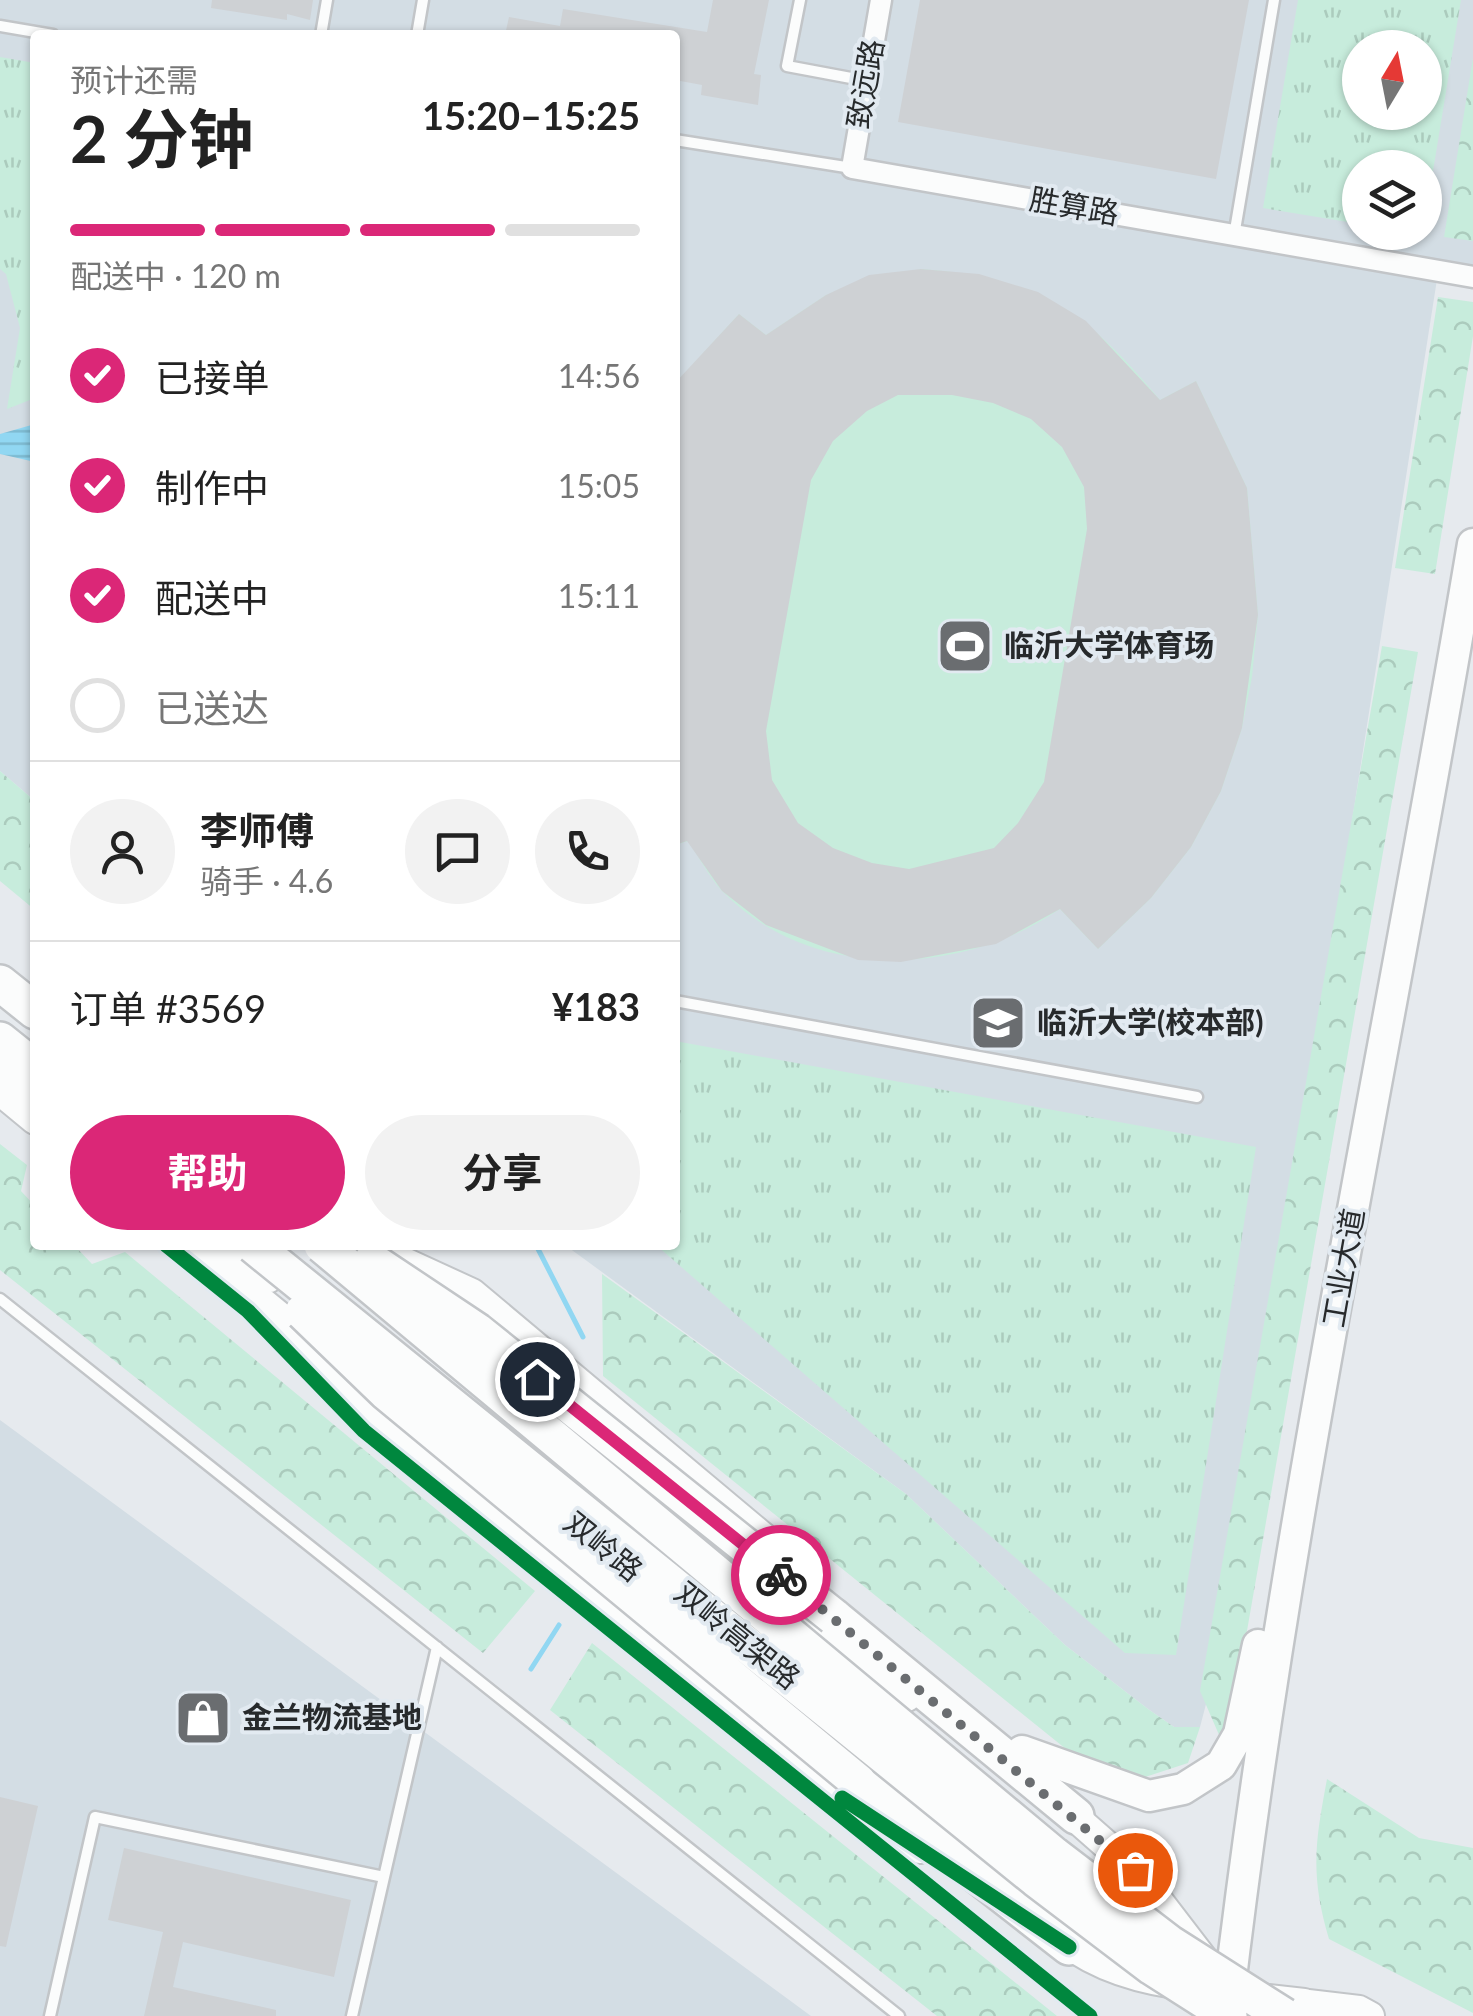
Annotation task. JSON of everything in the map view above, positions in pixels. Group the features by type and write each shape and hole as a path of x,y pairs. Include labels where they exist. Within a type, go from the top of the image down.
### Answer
{"highway":[{"path":"0,983 30,1007"},
{"path":"0,1040 30,1064"},
{"path":"236,1250 386,1392 858,1782 1069,1946"},
{"name":"双岭高架路","path":"260,1250 1036,1879 1152,1967 1229,2012"},
{"name":"双岭高架路","path":"328,1250 1054,1856 1169,1943 1305,2012"},
{"path":"356,1250 478,1331 1076,1816"}],"main road":[{"name":"工业大道","path":"1229,2012 1242,1864 1287,1590 1473,544"},
{"name":"工业大道","path":"1229,2012 1260,1875 1303,1593 1473,650"},
{"path":"0,964 30,989"},
{"path":"0,1064 30,1087"},
{"path":"0,1083 30,1098"},
{"path":"0,1092 30,1116"},
{"path":"198,1250 277,1314 367,1413 819,1782 1069,1946"},
{"name":"双岭路","path":"237,1250 878,1770 1069,1946 1130,1977 1229,2012 1360,2010 1370,2016"},
{"path":"369,1250 503,1380 828,1640 1076,1816 1135,1870 1229,2012"},
{"path":"375,1250 472,1293 1022,1751 1076,1816"},
{"path":"419,1399 458,1487"},
{"path":"1022,1751 1149,1796 1183,1790 1220,1765 1239,1734 1263,1626 1287,1590"}],"street":[{"name":"致远路","path":"852,168 881,0"},
{"name":"胜算路","path":"852,168 1473,277"}],"lane":[{"path":"323,30 328,0"},
{"path":"418,30 423,0"},
{"path":"800,0 788,66 867,81"},
{"path":"1234,236 1274,0"},
{"path":"0,26 30,31"},
{"name":"胜算路","path":"680,141 852,168"},
{"path":"680,1002 1197,1097"},
{"path":"0,1299 898,2016"},
{"path":"352,2016 436,1647"},
{"path":"50,2016 95,1817 384,1877"}],"shaded area":[{"name":"临沂大学(校本部)","path":"0,0 1473,0 1473,277 1438,273 1273,1324 1211,1685 1200,1727 1174,1727 1148,1709 1065,1645 906,1494 572,1250 680,1250 680,30 30,30 30,797 0,771"},
{"name":"金兰物流基地","path":"0,1420 811,2016 0,2016"}],"green space":[{"path":"1298,0 1461,0 1442,116 1442,30 1342,30 1342,130 1440,130 1436,150 1342,150 1342,221 1263,208"},
{"path":"0,57 30,62 30,400 7,409 20,328 6,274 0,269"},
{"path":"1473,58 1473,241 1444,237"},
{"name":"临沂大学体育场","path":"921,269 998,281 1029,291 1083,321 1160,400 1196,381 1247,488 1258,615 1242,728 1221,791 1191,847 1151,898 1098,949 1060,909 1021,932 978,948 933,957 887,960 842,955 798,942 758,921 722,891 688,841 680,843 680,379 739,314 766,335 826,295"},
{"path":"1438,297 1473,302 1473,336 1435,574 1395,568"},
{"path":"1382,646 1418,652 1226,1751 1200,1691"},
{"path":"0,771 30,797 30,906 0,881"},
{"path":"680,1042 1256,1147 1176,1655 1125,1653 662,1250 680,1250"},
{"path":"0,1144 27,1165 21,1191 30,1201 30,1250 79,1250 92,1264 125,1252 535,1591 483,1653 0,1270"},
{"path":"602,1274 906,1494 1065,1645 1148,1709 1174,1727 1200,1727 1188,1763 1136,1780 1082,1762 603,1376"},
{"path":"592,1643 1057,2016 937,2016 550,1710"},
{"path":"1327,1779 1419,1838 1473,1848 1473,2013 1329,1939 1316,1859"}],"water":[{"path":"30,425 30,461 0,454 0,434"}],"building":[{"path":"212,0 313,0 310,20 287,14 287,20 211,8"},
{"path":"713,0 769,0 754,74 761,75 758,105 701,95 702,85 680,81 680,30 506,30 509,17 560,26 563,9 707,32"},
{"path":"920,0 1249,0 1216,179 898,122"},
{"name":"临沂大学体育场","path":"921,269 979,274 1038,292 1086,321 1160,400 1196,381 1247,488 1258,615 1242,728 1221,791 1191,847 1151,898 1098,949 1060,909 996,944 901,962 858,960 766,925 722,891 687,841 680,843 680,378 739,314 766,335 826,295 869,275","holes":["898,395 952,395 993,403 1031,419 1062,447 1084,487 1087,529 1044,782 1018,823 994,848 909,869 872,863 833,848 798,823 772,780 766,731 811,480 833,441 867,411"]},
{"path":"0,1797 38,1806 6,1947 0,1946"},
{"path":"124,1848 351,1900 334,1977 183,1942 173,1987 276,2010 276,2016 144,2016 163,1932 108,1920"}],"waterway":[{"path":"539,1250 583,1337"},
{"path":"531,1669 559,1625"}],"cycle path":[{"path":"172,1250 248,1311 364,1431 1090,2016"},
{"path":"842,1798 1069,1947"}],"way so far":[{"path":"781,1575 1076,1816 1135,1870"}],"place":[{"name":"临沂大学体育场","path":"965,646"},
{"name":"临沂大学(校本部)","path":"998,1023"},
{"name":"金兰物流基地","path":"203,1718"}],"route":[{"path":"537,1379 781,1575"}]}
